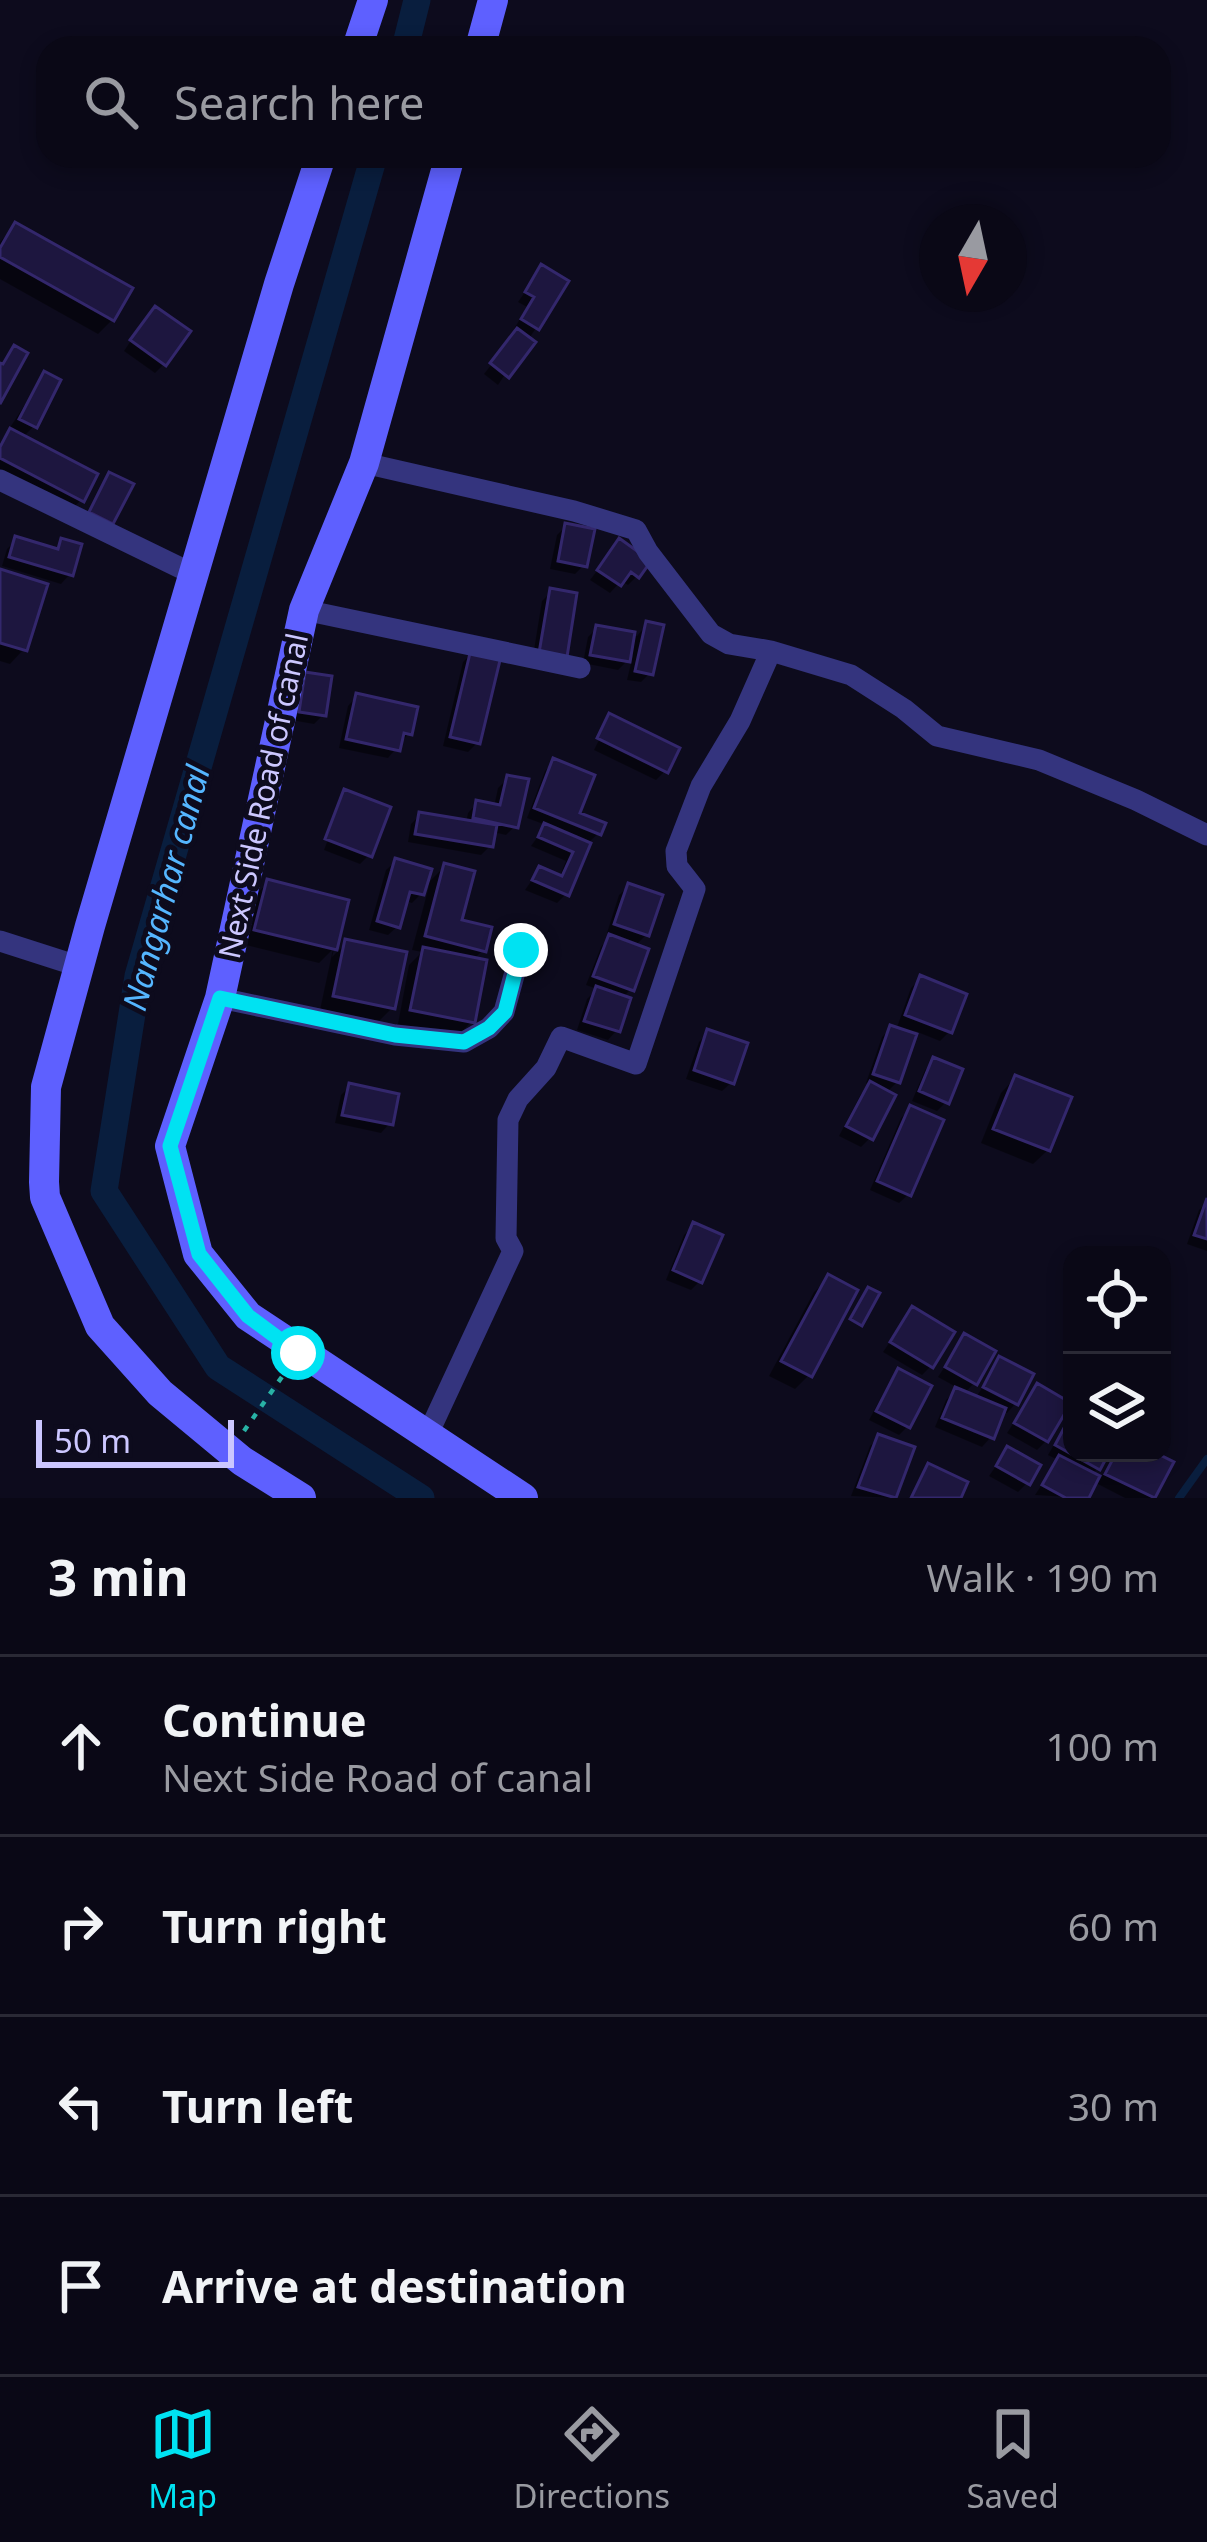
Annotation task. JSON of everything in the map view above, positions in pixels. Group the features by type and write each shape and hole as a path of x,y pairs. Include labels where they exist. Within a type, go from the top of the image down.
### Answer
{"street":[{"path":"361,36 373,0"},
{"path":"483,36 493,0"},
{"path":"301,1498 242,1461 160,1393 100,1326 45,1197 46,1087 193,574 317,168"},
{"name":"Next Side Road of canal","path":"447,168 364,463 304,610 220,998 170,1146 199,1254 248,1316 524,1498"},
{"path":"364,463 574,511 636,530 711,634 729,644 771,651 850,675 937,736 1039,760 1207,835"},
{"path":"0,480 193,574"},
{"path":"304,610 580,668"},
{"path":"428,1434 513,1251 506,1238 508,1120 518,1099 546,1068 561,1037 636,1064 695,889 677,866 676,851 701,786 740,721 771,651"},
{"path":"0,941 81,967"},
{"path":"220,998 395,1035 464,1042 505,1012 521,950"}],"path":[{"path":"239,1437 292,1362"}],"building":[{"path":"15,222 133,288 114,321 0,257"},
{"path":"541,264 569,281 539,330 521,319 534,297 525,292"},
{"path":"155,306 191,331 166,366 130,340"},
{"path":"517,328 536,342 509,378 490,363"},
{"path":"14,345 28,353 0,404 0,363"},
{"path":"44,371 61,380 37,428 19,419"},
{"path":"10,428 98,474 84,502 0,458"},
{"path":"109,472 134,484 113,524 89,512"},
{"path":"565,523 595,529 587,567 558,561"},
{"path":"15,536 58,549 61,538 82,544 73,576 9,557"},
{"path":"619,538 651,561 639,578 631,572 621,586 597,570"},
{"path":"0,569 48,584 27,651 0,643"},
{"path":"550,588 577,593 567,657 539,653"},
{"path":"646,621 664,625 653,675 635,671"},
{"path":"596,625 635,632 630,662 590,655"},
{"path":"471,649 501,656 480,744 450,737"},
{"path":"305,672 332,676 326,716 299,712"},
{"path":"356,693 418,707 412,735 404,733 400,751 346,739"},
{"path":"609,713 680,748 668,773 597,738"},
{"path":"553,758 595,775 580,813 606,823 601,835 534,808"},
{"path":"507,775 529,779 518,828 473,818 476,800 500,805"},
{"path":"344,789 391,807 372,857 325,839"},
{"path":"419,812 497,825 493,847 415,834"},
{"path":"544,823 591,843 569,896 532,880 539,866 562,876 573,852 538,837"},
{"path":"395,858 432,869 424,895 410,892 400,928 377,921"},
{"path":"444,863 475,871 462,920 492,927 486,952 425,936"},
{"path":"267,879 349,900 337,950 254,930"},
{"path":"628,883 663,895 649,936 614,924"},
{"path":"609,934 649,949 634,991 593,976"},
{"path":"345,939 407,952 395,1009 333,996"},
{"path":"423,947 487,960 475,1023 410,1010"},
{"path":"920,975 967,994 952,1033 905,1015"},
{"path":"596,986 631,998 620,1032 584,1021"},
{"path":"890,1025 917,1034 900,1083 873,1074"},
{"path":"707,1029 748,1043 734,1084 694,1070"},
{"path":"933,1057 963,1069 949,1104 919,1091"},
{"path":"1015,1075 1072,1097 1050,1151 993,1129"},
{"path":"870,1081 896,1095 873,1140 846,1126"},
{"path":"349,1083 399,1094 393,1125 342,1115"},
{"path":"910,1105 944,1120 911,1196 877,1181"},
{"path":"1207,1198 1207,1239 1194,1235"},
{"path":"693,1222 723,1235 702,1283 673,1270"},
{"path":"828,1274 858,1290 812,1377 781,1361"},
{"path":"868,1287 880,1293 862,1326 850,1319"},
{"path":"912,1306 955,1332 933,1368 890,1342"},
{"path":"964,1333 996,1351 977,1385 945,1367"},
{"path":"999,1356 1034,1374 1018,1405 983,1387"},
{"path":"898,1368 932,1386 910,1428 876,1411"},
{"path":"1037,1383 1063,1398 1063,1417 1048,1442 1014,1423"},
{"path":"955,1387 1006,1408 994,1439 942,1418"},
{"path":"878,1434 915,1447 896,1498 858,1487"},
{"path":"1007,1446 1041,1465 1030,1485 996,1466"},
{"path":"1059,1455 1063,1462 1100,1476 1089,1498 1066,1498 1042,1485"},
{"path":"1111,1462 1174,1462 1155,1498 1105,1474"},
{"path":"928,1463 968,1482 961,1498 911,1498"}],"waterway":[{"name":"Nangarhar canal","path":"408,36 417,0"},
{"name":"Nangarhar canal","path":"371,168 138,976 104,1191 218,1367 421,1498"},
{"path":"1179,1498 1207,1459"}],"route":[{"path":"298,1353 248,1316 199,1254 170,1146 220,998 395,1035 464,1042 505,1012 521,950"}]}
